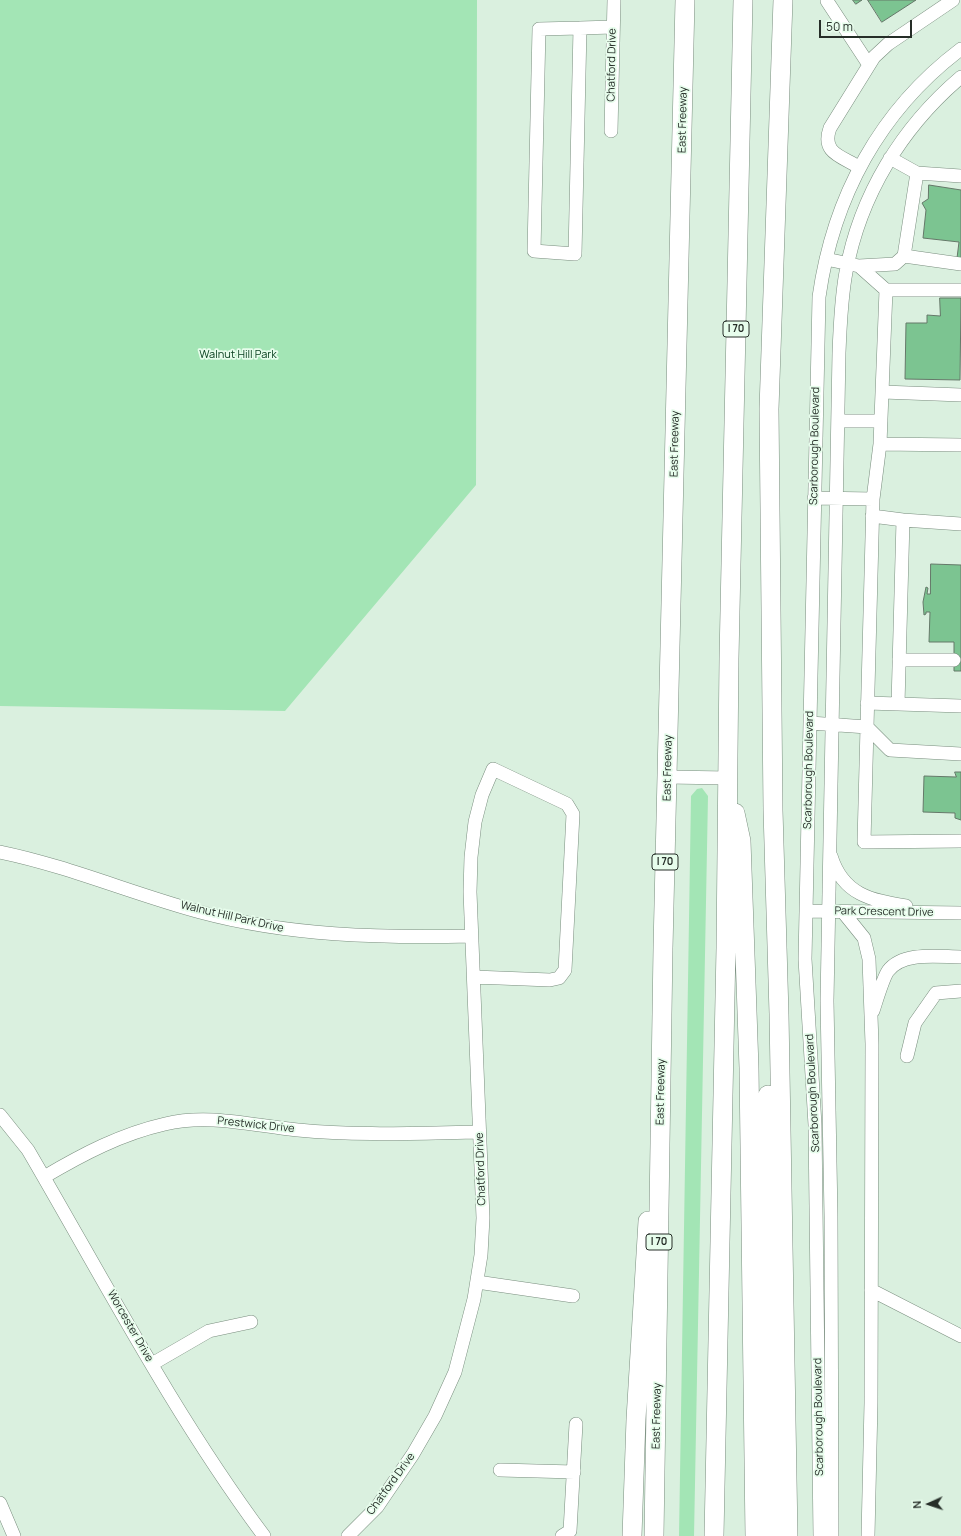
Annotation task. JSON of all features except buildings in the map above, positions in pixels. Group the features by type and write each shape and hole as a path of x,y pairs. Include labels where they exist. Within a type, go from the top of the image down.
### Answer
{"highway":[{"name":"East Freeway","path":"654,1536 663,948 685,0"},
{"name":"I 70","path":"714,1536 729,650 743,0"},
{"path":"783,0 769,409 770,612 788,1536"},
{"path":"728,778 741,841 749,1068 755,1536"},
{"path":"770,1536 770,1400 765,1205 775,864"},
{"path":"632,1536 637,1411 663,948"}],"street":[{"name":"Chatford Drive","path":"612,131 614,0"},
{"path":"859,167 830,150 826,139 830,128 874,58 888,44 953,0"},
{"path":"827,1 869,65"},
{"path":"580,28 574,254 534,251 539,29 613,27"},
{"name":"Scarborough Boulevard","path":"820,1536 815,1125 805,959 818,314 826,260 840,212 859,167 874,140 903,102 926,78 961,49"},
{"name":"Scarborough Boulevard","path":"832,1536 831,1231 827,1001 841,306 853,265 852,244 874,187 890,158 922,115 961,77"},
{"path":"890,158 917,173 961,176"},
{"path":"826,260 853,265 895,264 904,256 917,173"},
{"path":"904,256 961,264"},
{"path":"853,265 886,290 961,290"},
{"path":"886,290 880,444 872,516 864,842 961,841"},
{"path":"883,392 961,395"},
{"path":"838,421 881,420"},
{"path":"880,444 961,445"},
{"path":"814,498 873,499"},
{"path":"872,516 903,520 961,524"},
{"path":"898,704 903,520"},
{"path":"899,660 954,660"},
{"path":"867,703 961,706"},
{"path":"810,723 867,727 890,750 961,754"},
{"name":"Chatford Drive","path":"348,1536 376,1507 413,1454 435,1416 455,1372 466,1336 477,1282 483,1218 474,977 471,936 471,857 482,794 493,769 567,804 573,814 565,970 559,978 550,980 474,977"},
{"path":"668,777 728,778"},
{"path":"830,851 834,864 841,877 851,888 865,898 945,913"},
{"name":"Walnut Hill Park Drive","path":"0,852 35,859 201,913 290,930 405,937 471,936"},
{"name":"Park Crescent Drive","path":"806,911 961,913"},
{"path":"843,912 861,934 868,948 872,1044 871,1403 868,1536"},
{"path":"870,1020 888,971 900,961 918,957 961,957"},
{"path":"907,1056 915,1023 936,993 961,991"},
{"name":"Worcester Drive","path":"0,1115 28,1150 194,1437 228,1488 264,1536"},
{"name":"Prestwick Drive","path":"44,1177 104,1144 167,1123 199,1120 233,1121 297,1130 356,1134 479,1132"},
{"path":"477,1282 573,1296"},
{"path":"871,1290 961,1336"},
{"path":"152,1364 209,1331 251,1322"},
{"path":"562,1536 570,1531 576,1424"},
{"path":"500,1470 574,1472"},
{"path":"0,1503 14,1536"}],"green space":[{"name":"Walnut Hill Park","path":"0,0 477,0 476,485 285,711 0,706"},
{"path":"702,788 708,796 694,1536 679,1536 691,796 697,789"}]}
